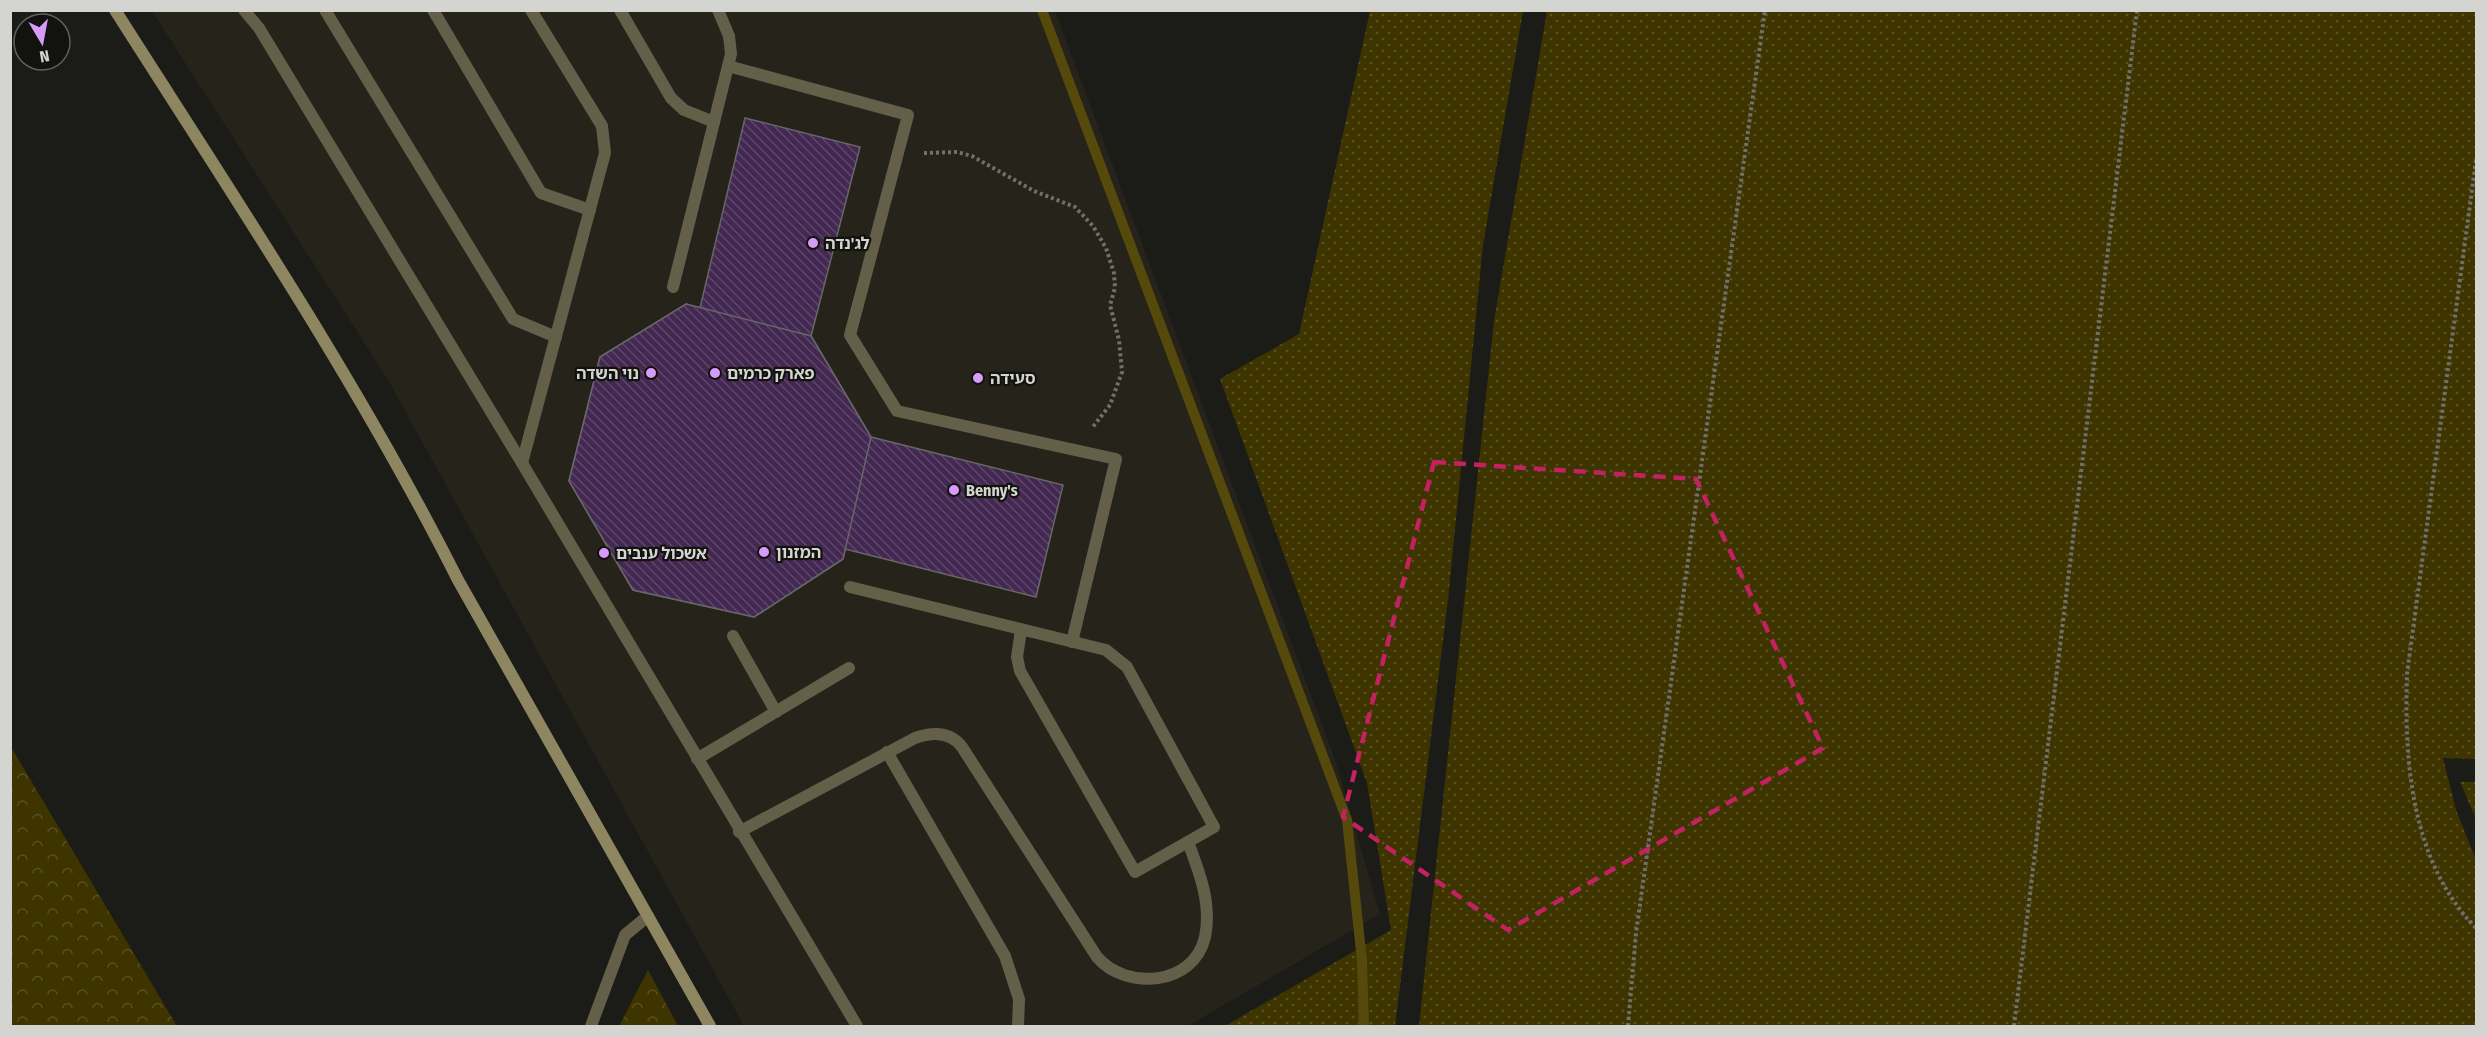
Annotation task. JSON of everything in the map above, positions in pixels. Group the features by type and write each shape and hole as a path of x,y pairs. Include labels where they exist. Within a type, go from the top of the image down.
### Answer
{"main road":[{"path":"115,10 276,262 422,508 458,580 710,1026"}],"lane":[{"path":"244,10 260,28 857,1026"},
{"path":"325,10 513,319 555,337"},
{"path":"433,10 541,194 590,210"},
{"path":"522,463 605,153 602,126 531,10"},
{"path":"620,10 671,98 684,110 714,122"},
{"path":"673,287 731,54 729,36 718,10"},
{"path":"728,66 908,115 850,335 897,411 1116,459 1072,642"},
{"path":"850,587 1106,650 1127,667 1214,826 1135,872 1020,671 1017,657 1021,630"},
{"path":"733,636 776,712"},
{"path":"697,759 849,668"},
{"path":"740,832 915,738 931,734 949,736 958,742 1097,957 1106,967 1130,978 1145,980 1174,974 1197,954 1204,940 1207,922 1205,898 1188,842"},
{"path":"887,752 1005,956 1018,999 1018,1026"},
{"path":"591,1026 626,935 648,916"}],"path":[{"path":"1628,1026 1636,933 1765,10"},
{"path":"2014,1026 2137,10"},
{"path":"897,153 957,152 972,156 1034,191 1075,207 1093,226 1106,248 1114,273 1115,288 1110,306 1119,340 1122,372 1110,405 1076,450"},
{"path":"2476,160 2407,674 2405,731 2410,784 2422,834 2443,880 2476,928"}],"highlighted area":[{"path":"1434,462 1696,479 1823,748 1508,930 1343,817"}],"shaded area":[{"path":"152,11 1055,11 1335,759 1380,914 1188,1026 744,1026 388,380"}],"green space":[{"path":"1370,11 1523,11 1483,245 1448,600 1395,1026 1225,1026 1391,930 1367,783 1220,379 1299,334"},
{"path":"1547,11 2476,11 2476,759 2443,758 2456,810 2476,860 2476,1026 1419,1026 1494,321"},
{"path":"11,747 177,1026 11,1026"},
{"path":"2460,782 2476,782 2476,819"},
{"path":"648,970 678,1026 619,1026"}],"building":[{"name":"פארק כרמים","path":"745,118 860,147 811,336 871,437 1063,485 1036,597 845,549 843,559 754,617 633,590 569,481 600,357 686,304 700,308"},
{"name":"פארק כרמים","path":"686,304 811,336 871,437 843,559 754,617 633,590 569,481 600,357"}],"waterway":[{"path":"1042,10 1347,820 1362,961 1364,1026"}],"place":[{"name":"לג'נדה","path":"813,243"},
{"name":"נוי השדה","path":"651,373"},
{"name":"פארק כרמים","path":"715,373"},
{"name":"סעידה","path":"978,378"},
{"name":"Benny's","path":"954,490"},
{"name":"המזנון","path":"764,552"},
{"name":"אשכול ענבים","path":"604,553"}]}
